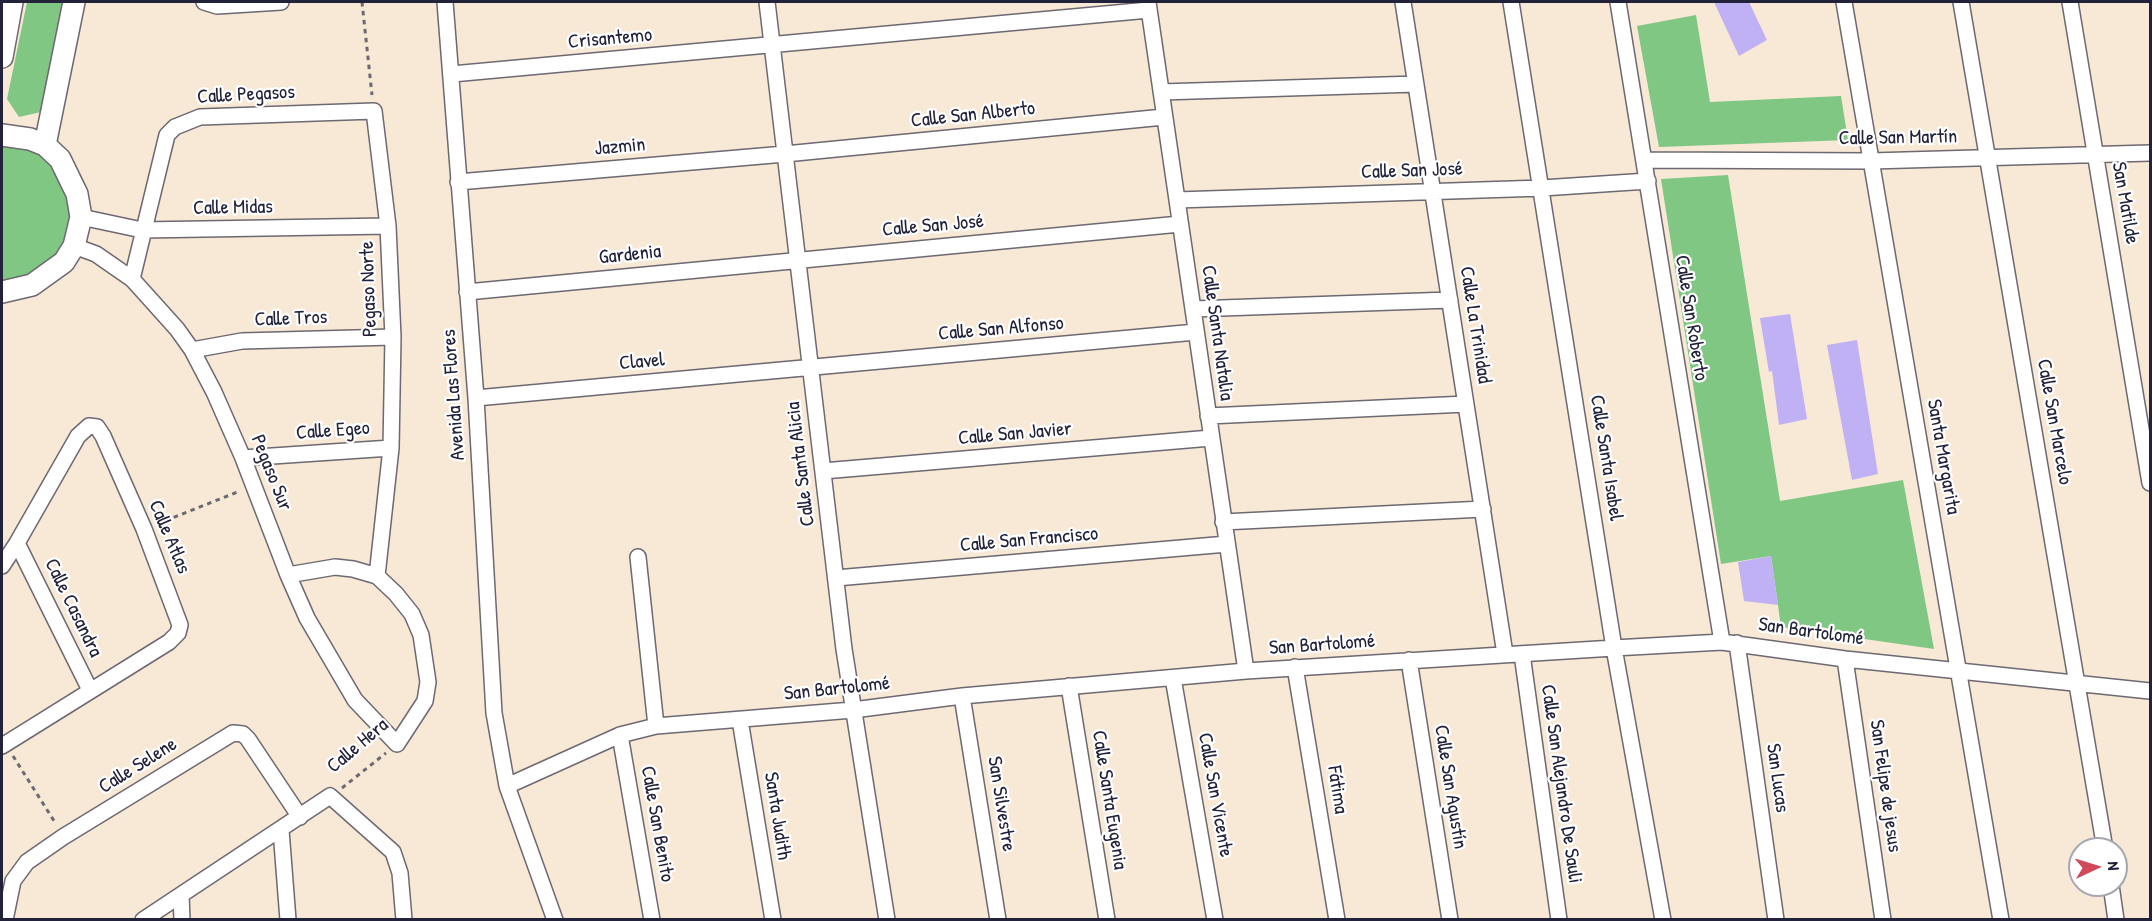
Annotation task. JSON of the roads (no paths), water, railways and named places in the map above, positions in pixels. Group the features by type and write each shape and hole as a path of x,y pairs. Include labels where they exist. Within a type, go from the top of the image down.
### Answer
{"street":[{"path":"2,57 12,2"},
{"path":"45,145 74,2"},
{"path":"204,2 217,6 281,2"},
{"name":"Avenida Las Flores","path":"445,2 476,398 494,713 507,786 555,920"},
{"name":"Calle Santa Alicia","path":"767,2 853,710 887,920"},
{"name":"Calle La Trinidad","path":"1403,2 1505,654"},
{"name":"Calle Santa Isabel","path":"1511,2 1614,648 1663,920"},
{"name":"Calle San Roberto","path":"1618,2 1729,642"},
{"name":"Santa Margarita","path":"1844,2 2001,920"},
{"name":"Calle San Marcelo","path":"1961,2 1986,157 2079,682 2103,837"},
{"name":"San Matilde","path":"2070,2 2151,483"},
{"name":"Crisantemo","path":"452,74 772,45 1148,6"},
{"name":"Calle Santa Natalia","path":"1148,6 1246,671"},
{"path":"1161,92 1416,84"},
{"name":"Pegaso Norte","path":"374,111 388,226 393,337 391,448 377,576"},
{"name":"Calle Pegasos","path":"132,279 142,230 167,135 183,122 200,117 374,111"},
{"name":"Calle San Alberto","path":"785,154 1164,117"},
{"path":"2,135 30,139 45,145 68,173 77,194 81,217 74,246 64,262 52,273 32,285 2,292"},
{"name":"Calle San Martín","path":"1646,160 1871,161 2151,153"},
{"name":"Jazmin","path":"458,182 785,154"},
{"name":"Calle San José","path":"1176,200 1542,188 1648,181"},
{"name":"Calle Midas","path":"81,217 142,230 388,226"},
{"name":"Calle San José","path":"798,260 1180,224"},
{"name":"Pegaso Sur","path":"74,246 114,265 132,279 177,329 192,350 214,392 243,458 288,575 322,646 356,700 397,744"},
{"name":"Gardenia","path":"467,292 798,260"},
{"path":"1193,309 1450,300"},
{"name":"Calle San Alfonso","path":"811,368 1196,332"},
{"name":"Calle Tros","path":"192,350 242,341 393,337"},
{"name":"Clavel","path":"476,398 811,368"},
{"path":"1208,416 1466,404"},
{"name":"Calle Atlas","path":"2,566 78,436 89,426 97,427 144,529 179,617 178,633 170,642 4,745"},
{"name":"Calle San Javier","path":"823,471 1211,438"},
{"name":"Calle Egeo","path":"243,458 391,448"},
{"path":"1223,522 1483,509"},
{"name":"Calle Casandra","path":"17,543 90,690"},
{"name":"Calle San Francisco","path":"836,578 1227,544"},
{"path":"638,557 656,726"},
{"name":"Calle Hera","path":"288,575 335,567 352,568 377,576 412,614 421,635 428,682 424,701 397,744"},
{"name":"San Bartolomé","path":"507,786 620,735 656,726 853,710 962,696 1246,671 1505,654 1729,642 1845,658 2151,691"},
{"name":"San Lucas","path":"1729,642 1776,920"},
{"name":"Calle San Alejandro De Sauli","path":"1522,654 1559,920"},
{"name":"San Felipe de jesus","path":"1845,658 1883,920"},
{"name":"Calle San Agustín","path":"1409,660 1450,920"},
{"name":"Fátima","path":"1295,667 1337,920"},
{"name":"Calle San Vicente","path":"1173,678 1215,920"},
{"name":"Calle Santa Eugenia","path":"1069,687 1107,920"},
{"name":"San Silvestre","path":"962,696 998,920"},
{"name":"Santa Judith","path":"740,720 773,920"},
{"name":"Calle Selene","path":"5,920 13,881 19,871 63,837 226,736 238,732 248,739 300,817"},
{"name":"Calle San Benito","path":"620,735 652,920"},
{"name":"Calle Hera","path":"143,920 330,796 393,852 400,873 404,920"},
{"path":"281,830 288,920"},
{"path":"181,895 182,920"},
{"path":"2113,897 2116,920"}]}
